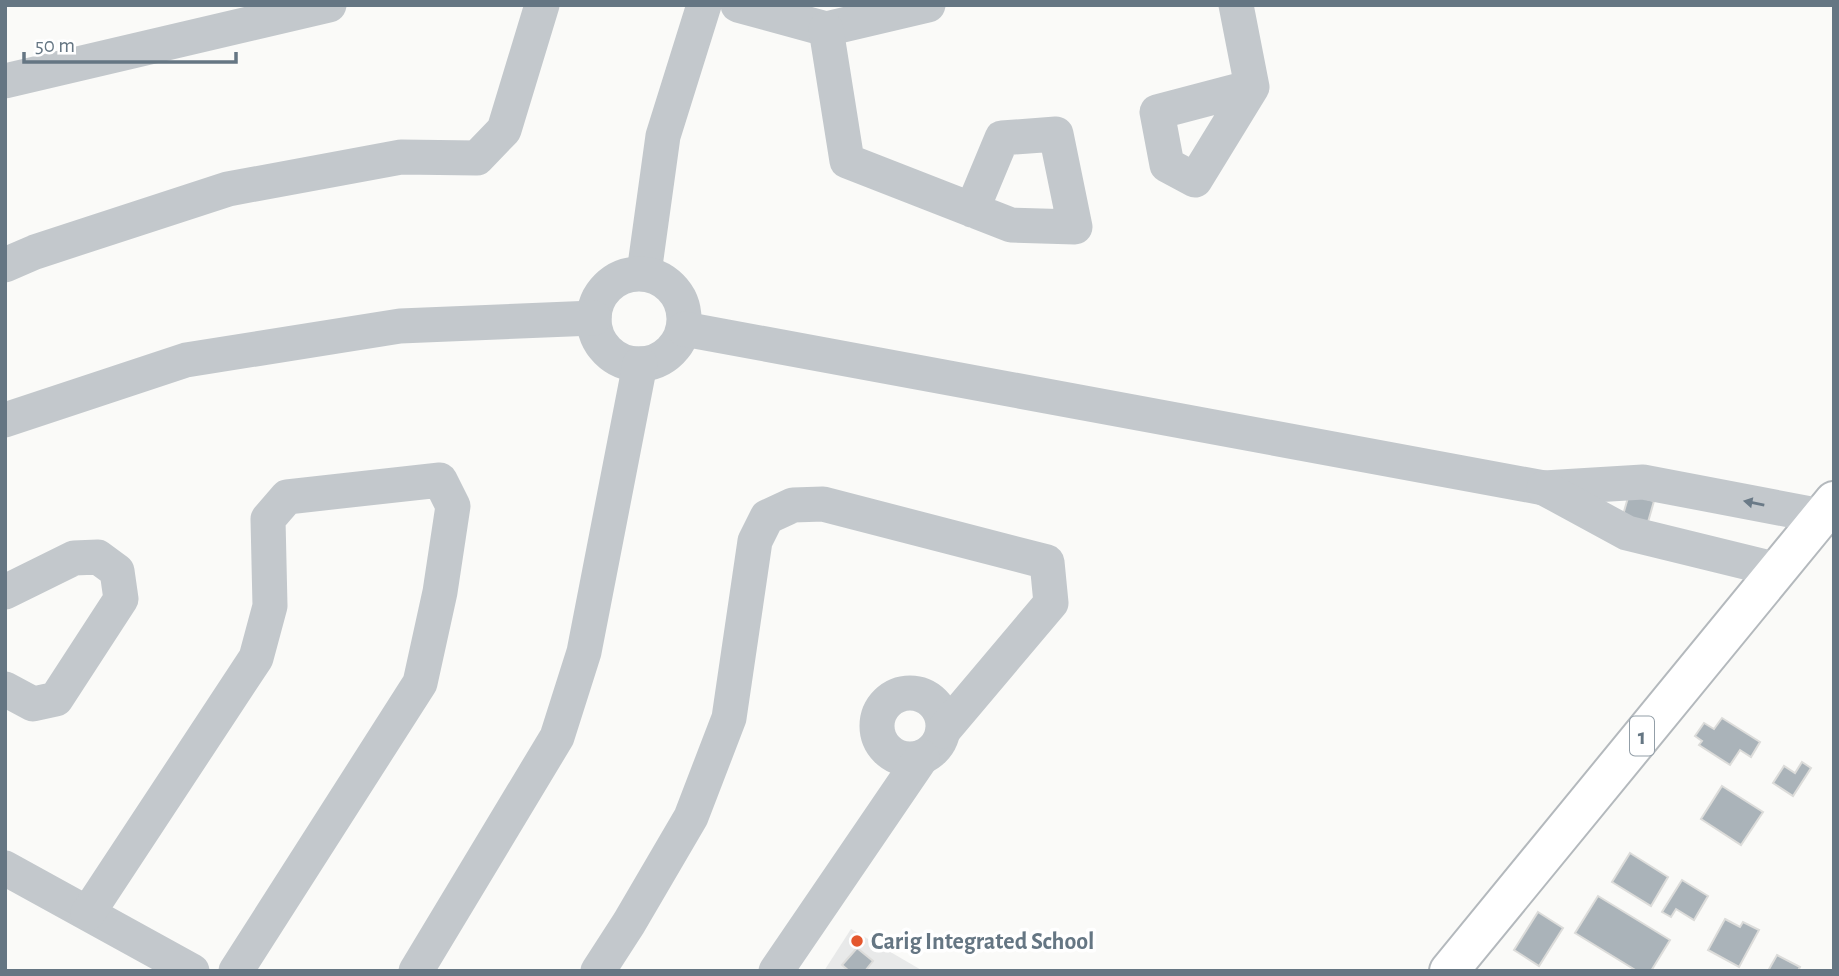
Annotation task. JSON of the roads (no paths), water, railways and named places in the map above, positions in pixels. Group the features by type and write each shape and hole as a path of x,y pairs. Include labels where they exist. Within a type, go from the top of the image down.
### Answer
{"highway":[{"name":"1","path":"1449,971 1828,508"}],"street":[{"path":"5,80 329,5"},
{"path":"5,265 35,252 228,190 401,157 477,158 504,130 542,5"},
{"path":"644,273 663,136 704,5"},
{"path":"738,5 826,29 928,5"},
{"path":"1236,5 1252,87"},
{"path":"826,29 847,161 972,210"},
{"path":"644,273 659,277 676,292 685,314 684,329 678,344 667,355 654,362 640,364 626,362 612,355 599,338 593,318 596,303 603,290 628,274 644,273"},
{"path":"5,420 186,360 400,326 593,318"},
{"path":"684,329 1544,488 1643,482 1828,508"},
{"path":"416,971 557,737 584,652 640,364"},
{"path":"88,914 256,658 270,606 268,519 287,497 440,480 453,506 440,593 420,683 236,971"},
{"path":"1544,488 1627,533 1778,570"},
{"path":"598,971 691,817 729,718 755,541 767,517 793,505 823,504 1047,562 1051,603 932,744 776,971"},
{"path":"5,592 74,558 98,557 117,571 121,598 56,699 33,704 5,689"},
{"path":"5,868 192,971"}],"place":[{"name":"Carig Integrated School","path":"857,941"}]}
